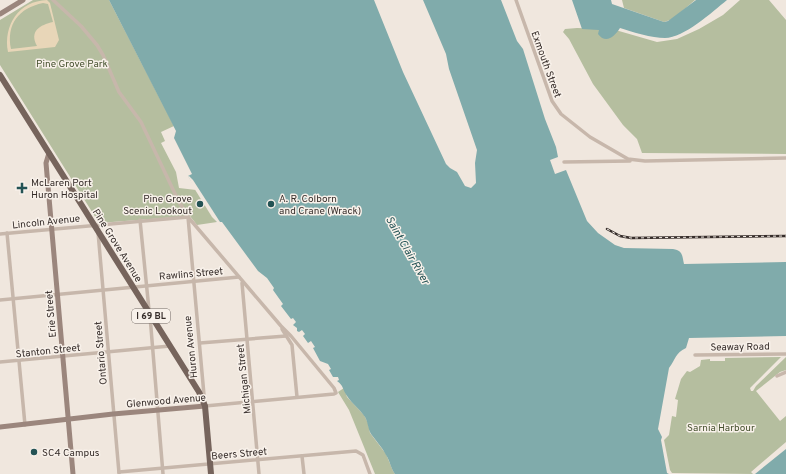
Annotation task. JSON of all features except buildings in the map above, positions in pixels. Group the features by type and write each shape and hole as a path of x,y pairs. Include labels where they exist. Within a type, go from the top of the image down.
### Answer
{"main road":[{"name":"Pine Grove Avenue","path":"0,75 199,392 205,406"},
{"name":"Huron Avenue","path":"205,406 211,474"}],"street":[{"path":"0,14 14,3 23,0"},
{"path":"53,0 93,39 103,55 119,92 141,122 178,200 188,217 281,326 286,336 290,340 292,345 297,397"},
{"name":"Exmouth Street","path":"516,0 552,101 558,111 590,137 624,158 637,161"},
{"name":"Erie Street","path":"49,153 46,162 73,474"},
{"name":"Exmouth Street","path":"564,162 786,158"},
{"name":"Lincoln Avenue","path":"0,234 86,225 96,228 140,220 188,217"},
{"name":"Huron Avenue","path":"188,217 205,406"},
{"path":"140,220 164,474"},
{"name":"Ontario Street","path":"96,228 119,473"},
{"path":"7,233 25,425"},
{"name":"Rawlins Street","path":"0,300 239,277"},
{"name":"Michigan Street","path":"242,282 259,474"},
{"name":"Glenwood Avenue","path":"0,427 113,414 336,393 334,388 281,326"},
{"path":"200,343 286,336"},
{"name":"Stanton Street","path":"0,362 170,346"},
{"name":"Seaway Road","path":"695,355 786,354"},
{"path":"777,376 786,372"},
{"name":"Beers Street","path":"119,473 356,451 364,458 370,474"},
{"path":"302,456 304,474"}],"green space":[{"name":"Pine Grove Park","path":"33,0 109,0 174,126 161,132 165,141 161,143 176,172 179,188 196,190 217,222 197,225 190,216 99,223 0,65 0,20"},
{"path":"622,0 695,0 673,19 664,22 624,8"},
{"path":"740,0 769,0 786,20 786,154 642,153 637,139 623,125 593,84 569,39 563,32 565,29 577,28 612,29 657,42 677,39 699,29 723,15"},
{"name":"Sarnia Harbour","path":"781,357 750,388 751,391 753,391 756,386 786,357 786,370 780,372 756,391 780,421 786,416 786,442 751,472 753,474 672,473 670,470 664,440 669,435 672,416 676,417 678,400 675,399 681,379 687,371 690,372 700,366 701,360 710,359 710,361 725,361 725,358"},
{"path":"344,388 347,397 364,415 368,423 370,433 386,454 395,474 375,474 349,410 338,392"}],"sand":[{"path":"47,0 50,3 59,40 55,47 8,52 8,33 15,16 28,5 37,1","holes":["43,3 48,4 53,22 44,25 37,30 34,36 37,46 11,49 11,32 16,18 21,13 35,5"]}],"water":[{"name":"Saint Clair River","path":"109,0 374,0 403,72 446,164 457,172 465,186 471,188 476,183 475,163 477,150 449,69 446,54 423,0 501,0 517,41 523,49 545,119 556,147 558,157 550,160 555,174 566,170 587,221 598,233 615,245 624,248 673,249 682,254 684,264 786,262 786,336 689,338 686,348 678,354 669,368 658,429 662,437 661,440 667,473 669,474 395,474 389,460 371,434 365,417 351,402 342,386 337,381 339,380 338,377 333,377 329,370 331,369 328,364 320,361 313,348 315,347 311,341 308,343 303,336 305,334 302,330 299,332 297,331 297,328 293,325 296,322 293,318 291,319 281,306 283,304 267,278 258,271 222,222 217,222 212,216 188,176 192,174 174,138 176,131"},
{"path":"572,0 611,0 612,4 664,22 668,21 696,0 727,0 698,24 673,37 654,37 620,28 616,34 610,38 604,39 598,34 599,30 582,29"},
{"path":"786,449 786,474 755,474"}],"pier":[{"path":"188,176 193,180 220,222 217,222 212,217"}],"railway":[{"path":"607,229 620,236 631,238 786,236"}],"place":[{"name":"McLaren Port Huron Hospital","path":"22,188"},
{"name":"Pine Grove Scenic Lookout","path":"200,204"},
{"name":"A. R. Colborn and Crane (Wrack)","path":"271,204"},
{"name":"SC4 Campus","path":"34,452"}]}
